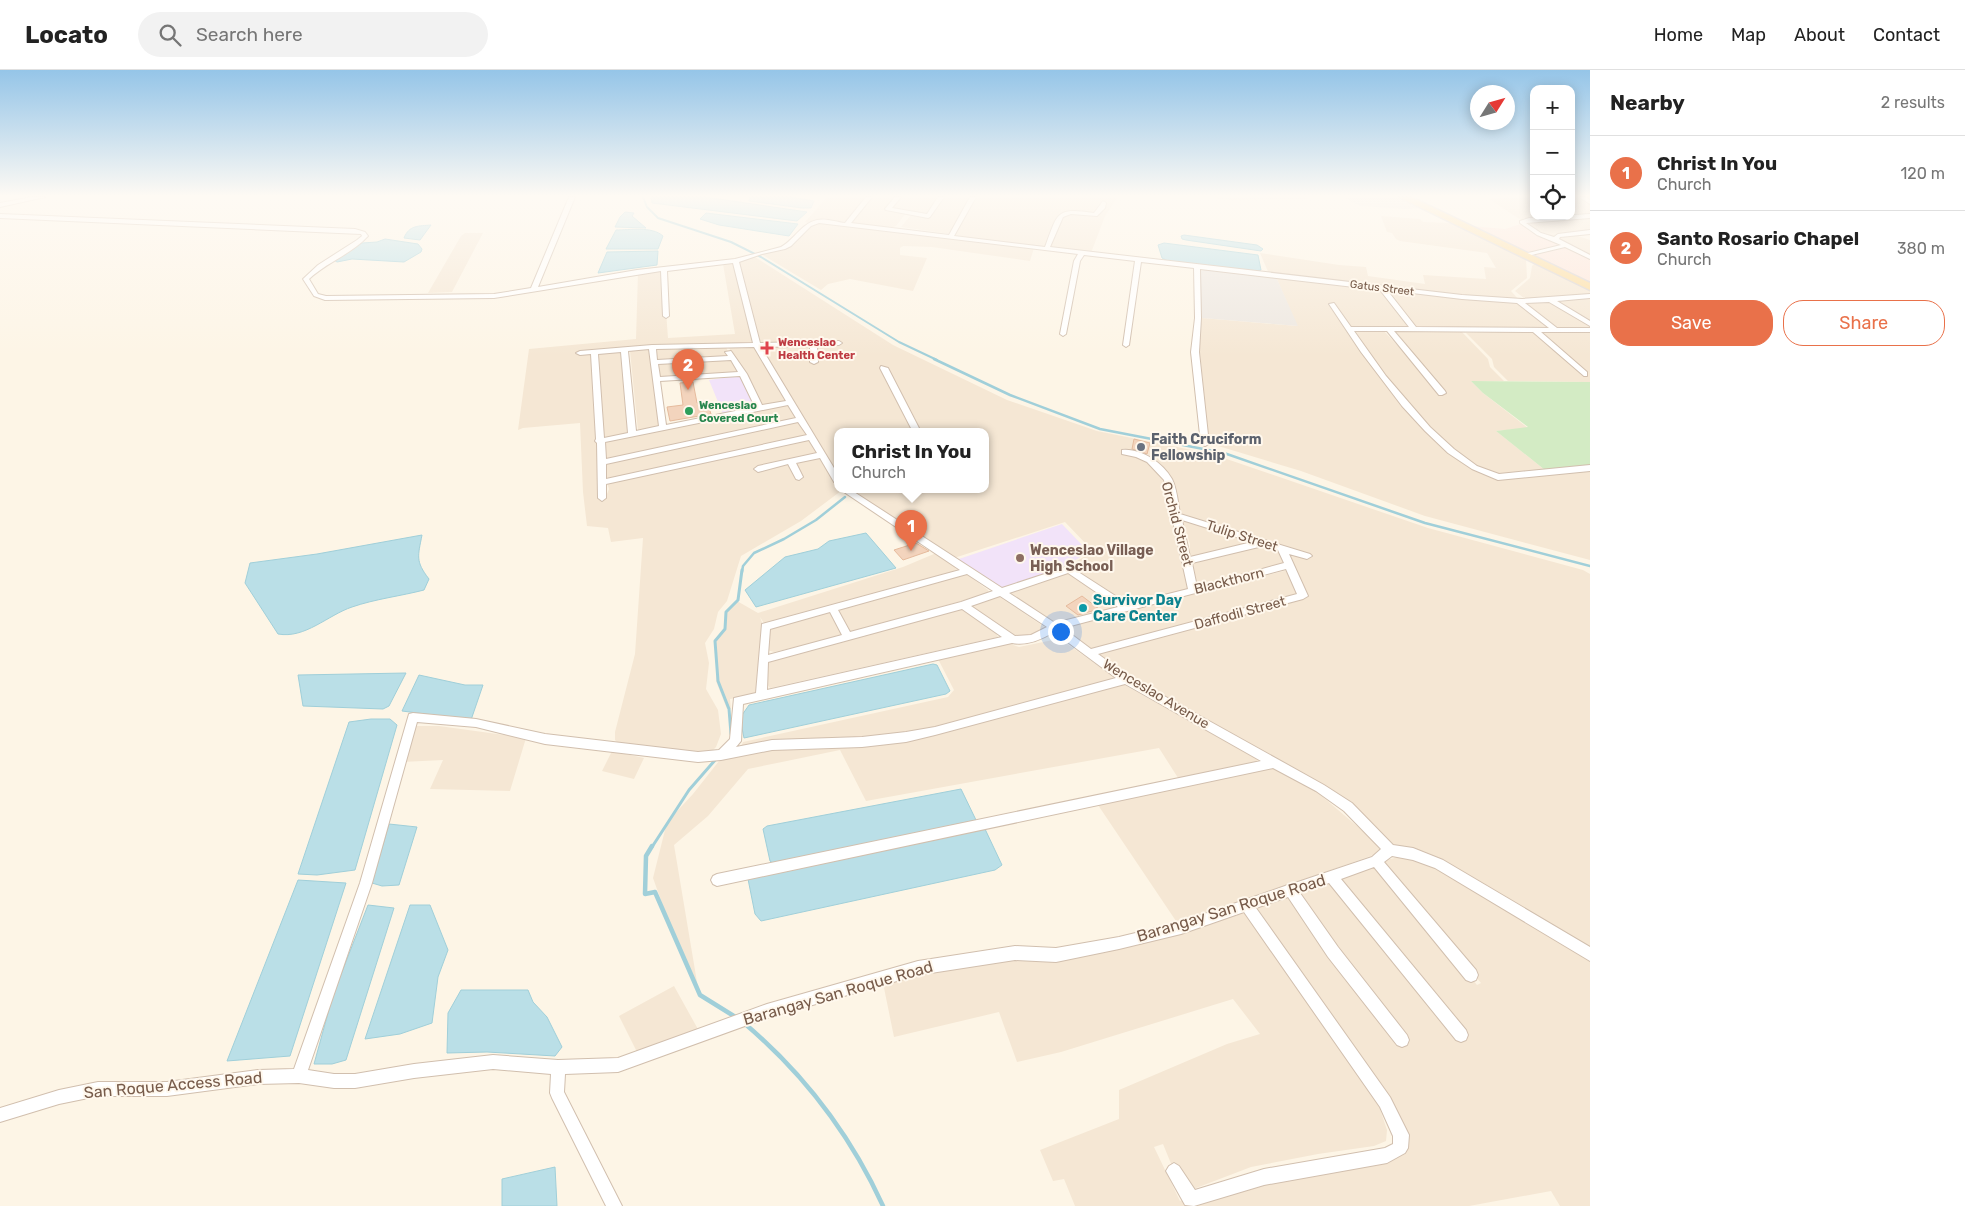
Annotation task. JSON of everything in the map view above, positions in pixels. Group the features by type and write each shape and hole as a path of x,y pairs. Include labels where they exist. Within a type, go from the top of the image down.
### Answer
{"main road":[{"path":"1513,250 1590,287"}],"street":[{"path":"345,250 330,259 306,279 316,295 324,298 494,296 664,269 736,262 756,344 834,475"},
{"path":"534,289 550,250"},
{"name":"Gatus Street","path":"736,262 774,250"},
{"name":"Gatus Street","path":"1061,250 1382,288 1519,301 1590,296"},
{"path":"1523,255 1544,250"},
{"path":"1575,250 1590,257"},
{"path":"1063,334 1077,261 1082,253"},
{"path":"1126,345 1138,260"},
{"path":"1196,267 1198,318 1195,352 1205,444"},
{"path":"664,269 666,316"},
{"path":"1382,288 1414,329"},
{"path":"1550,300 1590,324"},
{"path":"1519,301 1556,330"},
{"path":"1332,304 1402,401 1431,433 1457,456 1482,471 1498,477 1590,468"},
{"path":"1349,329 1590,330"},
{"path":"1390,330 1442,393"},
{"path":"1535,330 1584,374"},
{"path":"580,353 652,347 839,343"},
{"path":"813,344 814,362"},
{"path":"725,345 743,374 760,409"},
{"path":"652,347 664,429"},
{"path":"624,349 632,434"},
{"path":"594,352 602,462 602,498"},
{"path":"655,362 732,358"},
{"path":"884,368 915,428"},
{"path":"657,379 743,374"},
{"path":"599,441 790,402"},
{"path":"602,462 800,419"},
{"path":"603,482 810,437"},
{"name":"Orchid Street","path":"1125,452 1144,456 1158,466 1168,480 1188,561 1193,590"},
{"path":"758,469 821,455"},
{"path":"791,461 800,477"},
{"name":"Wenceslao Avenue","path":"850,493 1054,627 1126,680 1320,788 1348,807 1390,850"},
{"name":"Tulip Street","path":"1177,516 1307,556"},
{"path":"1188,561 1262,542"},
{"path":"1282,549 1288,565"},
{"name":"Blackthorn","path":"722,754 735,741 738,701 1012,638 1018,640 1040,637 1054,627 1288,565"},
{"name":"Daffodil Street","path":"1089,653 1303,596 1288,565"},
{"path":"763,660 963,605 1069,568 1127,608"},
{"path":"761,695 765,627 967,571"},
{"path":"963,605 1012,638"},
{"path":"833,609 848,637"},
{"path":"299,1076 366,883 413,717 476,723 545,739 698,757 772,745 862,742 906,737 1126,680"},
{"path":"718,880 1273,763"},
{"path":"1390,850 1413,854 1439,864 1590,954"},
{"name":"Barangay San Roque Road","path":"558,1067 618,1065 767,1011 918,968 988,956 1070,953 1181,928 1376,861 1390,850"},
{"path":"1376,861 1471,975"},
{"path":"1332,877 1461,1036"},
{"path":"1290,889 1333,952 1402,1040"},
{"path":"1174,1171 1191,1199 1264,1177 1387,1155 1400,1148 1401,1135 1385,1102 1247,906"},
{"name":"San Roque Access Road","path":"0,1115 59,1097 98,1089 167,1089 258,1077 299,1076 334,1081 356,1081 414,1071 493,1062 558,1067"},
{"path":"558,1067 557,1093 614,1206"}],"shaded area":[{"path":"453,250 474,250 452,292 428,293"},
{"path":"780,250 900,250 900,255 927,258 913,291 850,279 828,284 821,290 761,254"},
{"path":"953,250 1033,250 1030,261"},
{"path":"1067,250 1092,250 1091,253"},
{"path":"1465,250 1507,250 1526,259 1527,278 1511,291 1518,299 1383,287 1269,274 1260,253 1339,265 1366,267 1368,276 1425,284 1423,275 1486,279 1484,267 1496,268 1487,253"},
{"path":"1518,250 1537,250 1524,253"},
{"path":"1551,250 1573,250 1590,257 1590,285 1529,255"},
{"path":"1580,250 1590,250 1590,256"},
{"path":"755,257 893,345 1007,400 1097,431 1212,454 1428,528 1583,570 1590,574 1590,952 1442,864 1389,847 1320,788 1165,703 1097,654 1305,598 1306,595 1287,553 1309,559 1309,555 1179,515 1195,589 1125,605 1067,567 1087,555 1088,546 1065,522 954,558 855,493 989,493 989,428 834,428 834,471 760,345 815,346 761,343 741,279 738,262"},
{"path":"734,263 753,343 653,346 578,354 593,353 600,500 605,499 609,489 607,483 808,439 834,481 834,493 838,493 801,521 741,556 727,601 718,612 714,629 705,643 709,663 706,689 718,710 721,734 716,747 709,754 619,744 615,740 615,732 635,654 643,538 611,542 608,528 587,526 583,492 580,423 518,430 529,349 636,339 638,273 663,271 668,338 735,334 723,264"},
{"path":"1535,263 1590,289 1590,294 1525,299 1515,291 1530,278 1532,266"},
{"path":"1199,271 1276,277 1298,326 1202,318"},
{"path":"1276,277 1379,289 1382,291 1409,325 1407,327 1350,326 1333,303 1330,303 1408,410 1459,456 1491,475 1590,470 1590,560 1425,516 1301,471 1209,442 1200,353 1199,334 1202,318 1297,326"},
{"path":"1383,290 1516,302 1551,328 1419,328 1415,326"},
{"path":"1590,296 1590,323 1553,300"},
{"path":"1525,302 1550,303 1590,326 1590,329 1555,328 1524,304"},
{"path":"1352,329 1383,330 1443,394 1407,351 1385,330 1461,331 1488,359 1490,367 1504,381 1471,381 1483,393 1528,428 1496,431 1545,470 1498,475 1490,473 1459,455 1434,434 1404,400"},
{"path":"1529,331 1537,333 1584,375 1542,335 1541,331 1590,331 1590,382 1508,381 1494,367 1492,359 1466,333"},
{"path":"725,345 731,358 656,361 656,348"},
{"path":"753,345 786,402 761,407 728,346"},
{"path":"650,349 661,427 638,431 630,351"},
{"path":"623,350 624,392 629,434 602,439 598,352"},
{"path":"731,359 741,373 659,378 656,363"},
{"path":"742,375 758,408 723,414 709,380"},
{"path":"788,404 796,418 604,461 602,442"},
{"path":"798,421 807,435 608,481 604,463"},
{"path":"1182,519 1257,543 1189,558 1190,544"},
{"name":"Wenceslao Village High School","path":"1062,524 1083,546 1082,556 1067,565 1000,590 956,560"},
{"path":"1263,544 1279,548 1286,565 1197,587 1193,562"},
{"path":"941,551 957,570 833,610 965,573 988,590 989,593 826,640 774,652 767,650 767,628 760,617 763,625 759,695 730,699 731,709 727,709 716,681 717,662 714,642 724,629 725,612 737,601 758,613 903,567"},
{"path":"1288,570 1300,594 1089,652 1058,627"},
{"path":"1068,572 1122,606 1053,625 1006,594"},
{"path":"998,596 1049,630 1046,637 1018,641 969,606"},
{"path":"963,606 992,625 998,637 770,688 767,684 767,662"},
{"path":"1056,636 1128,687 1317,792 1371,838 1382,852 1178,924 1098,805 1269,768 1180,781 1159,748 866,801 840,750 748,769 708,816 674,845 699,994 675,939 653,878 667,822 693,794 719,761 736,757 743,742 948,697 954,690 938,659 1008,643 1019,647 1053,640"},
{"path":"415,726 439,726 526,738 510,791 430,789 443,760 402,762"},
{"path":"612,751 644,758 634,779 602,771"},
{"path":"1398,857 1419,859 1441,870 1590,959 1590,1206 1560,1206 1551,1191 1469,1206 1075,1206 1064,1179 1053,1181 1040,1150 1119,1119 1119,1090 1227,1044 1260,1034 1233,999 1061,1052 1017,1062 999,1012 894,1037 883,983 971,963 1159,937 1243,908 1375,1094 1387,1130 1386,1141 1374,1146 1318,1154 1251,1167 1183,1193 1163,1144 1154,1147 1180,1201 1255,1175 1379,1154 1392,1146 1394,1132 1382,1095 1250,909 1331,879 1463,1041 1467,1040 1340,883 1341,878 1378,865 1477,985 1481,983 1379,862"},
{"path":"674,986 699,1031 639,1056 619,1016"}],"green space":[{"path":"1471,381 1590,382 1590,466 1545,470 1496,431 1528,427 1483,393"}],"water":[{"path":"350,250 422,250 404,262 352,259 337,262 334,260"},
{"path":"1160,250 1219,250 1258,255 1261,270 1255,271 1170,262 1162,258"},
{"path":"658,251 657,265 598,273 607,252"},
{"path":"866,533 896,568 756,607 745,590 785,557 818,549 829,541"},
{"path":"422,535 419,558 421,567 429,579 424,590 352,607 298,633 278,634 245,583 250,563 317,554"},
{"path":"933,664 937,665 950,691 946,694 744,738 740,718 749,705"},
{"path":"406,673 389,706 383,709 303,706 298,675"},
{"path":"419,675 465,685 483,685 471,720 402,711"},
{"path":"390,719 397,725 355,870 317,875 298,874 349,722"},
{"path":"961,789 976,820 774,864 770,861 763,829 767,826"},
{"path":"389,824 417,827 399,885 382,886 372,883"},
{"path":"979,826 985,829 1002,865 995,870 761,921 755,914 748,879"},
{"path":"298,880 346,883 290,1056 227,1061"},
{"path":"368,905 394,908 346,1060 332,1064 314,1064 333,995"},
{"path":"410,905 430,905 448,950 438,977 432,1023 400,1034 365,1039"},
{"path":"461,990 528,990 533,1002 547,1017 562,1047 555,1056 487,1052 447,1053 448,1013"},
{"path":"555,1167 557,1206 502,1206 502,1179"}],"building":[{"name":"Wenceslao Covered Court","path":"693,382 697,403 707,402 711,414 670,421 667,407 683,405 680,383"},
{"name":"Faith Cruciform Fellowship","path":"1134,439 1150,443 1147,454 1132,449"},
{"path":"916,543 929,551 903,560 894,550"},
{"name":"Survivor Day Care Center","path":"1082,596 1099,609 1078,615 1066,606"}],"waterway":[{"path":"747,250 899,342 937,360"},
{"path":"934,359 1010,395 1100,429 1224,453 1425,523 1590,566"},
{"path":"742,572 743,566 754,553 784,539 816,520 845,497"},
{"path":"731,734 729,709 718,681 715,641 725,629 726,612 738,600 742,570"},
{"path":"652,847 689,790 716,759"},
{"path":"652,846 646,856 645,894 655,892 700,995 737,1018"},
{"path":"744,1023 766,1042 824,1107 856,1155 883,1206"}],"place":[{"name":"Wenceslao Health Center","path":"767,348"},
{"name":"Santo Rosario Chapel","path":"688,390"},
{"name":"Wenceslao Covered Court","path":"689,411"},
{"name":"Faith Cruciform Fellowship","path":"1141,447"},
{"name":"Christ In You","path":"911,551"},
{"name":"Wenceslao Village High School","path":"1020,558"},
{"name":"Survivor Day Care Center","path":"1083,608"}]}
